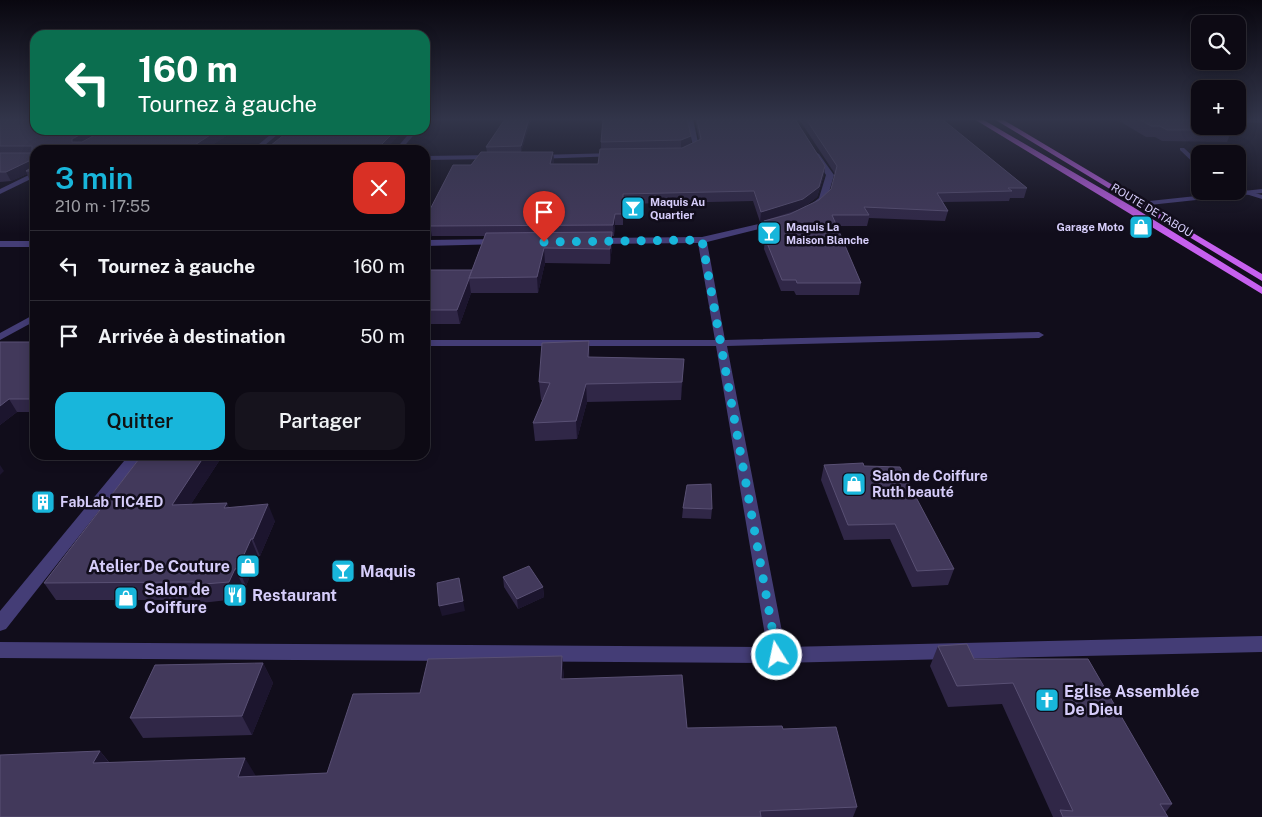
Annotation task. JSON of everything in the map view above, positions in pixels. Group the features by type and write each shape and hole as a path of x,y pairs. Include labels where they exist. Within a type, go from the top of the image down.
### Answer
{"main road":[{"name":"ROUTE DE TABOU","path":"1041,157 1130,209 1262,291"},
{"name":"ROUTE DE TABOU","path":"1057,157 1140,204 1262,278"}],"street":[{"path":"430,158 489,157"},
{"path":"805,213 823,198 830,175 818,157"},
{"path":"0,192 30,177"},
{"path":"1246,192 1262,191"},
{"path":"1140,204 1191,198"},
{"path":"584,241 702,240 757,228 786,219"},
{"path":"702,240 777,655"},
{"path":"430,243 514,242"},
{"path":"0,244 30,244"},
{"path":"0,337 30,320"},
{"path":"430,343 720,343 1039,335"},
{"path":"0,624 132,460"},
{"path":"0,650 777,655 1262,644"}],"lane":[{"path":"1246,193 1262,197"}],"building":[{"path":"0,157 30,157 30,160 6,172 0,172"},
{"path":"477,157 552,157 550,164 598,164 599,157 819,157 825,166 819,187 803,199 761,212 754,191 623,194 623,214 615,214 613,225 430,226 430,209 453,165 471,165"},
{"path":"831,157 989,157 1027,188 1008,188 1012,191 937,193 948,211 864,207 869,215 832,215 861,283 797,283 796,280 782,280 765,238 770,238 764,221 790,214 819,200 831,189 837,166"},
{"path":"612,232 610,249 544,248 537,277 469,278 486,233"},
{"path":"430,270 472,270 457,310 430,310"},
{"path":"589,341 588,357 684,359 682,382 586,384 576,421 533,423 550,383 539,382 542,343"},
{"path":"0,342 30,342 30,399 9,399 0,406"},
{"path":"138,460 202,460 172,505 227,503 224,508 268,504 253,539 251,539 238,568 235,569 229,582 192,585 194,582 44,583"},
{"path":"863,463 864,466 900,467 954,569 917,571 895,524 848,525 824,465"},
{"path":"711,484 712,509 683,508 687,485"},
{"path":"529,566 543,587 517,599 503,577"},
{"path":"459,578 463,601 439,606 437,583"},
{"path":"967,644 974,659 1088,659 1172,804 1160,804 1168,817 1063,817 1060,810 1073,811 1013,683 957,686 938,646"},
{"path":"562,656 561,679 682,675 687,728 782,726 783,729 836,727 857,807 760,811 761,817 0,817 0,755 100,751 93,763 245,758 238,777 327,773 353,694 420,693 428,659"},
{"path":"263,663 242,716 130,718 155,665"}],"place":[{"name":"Maquis Au Quartier","path":"633,208"},
{"name":"Garage Moto","path":"1141,227"},
{"name":"Maquis La Maison Blanche","path":"769,233"},
{"name":"Salon de Coiffure Ruth beauté","path":"854,484"},
{"name":"FabLab TIC4ED","path":"43,502"},
{"name":"Atelier De Couture","path":"248,566"},
{"name":"Maquis","path":"343,571"},
{"name":"Restaurant","path":"235,595"},
{"name":"Salon de Coiffure","path":"126,598"},
{"name":"Eglise Assemblée De Dieu","path":"1047,700"}],"route":[{"path":"544,242 702,240 777,655"}]}
